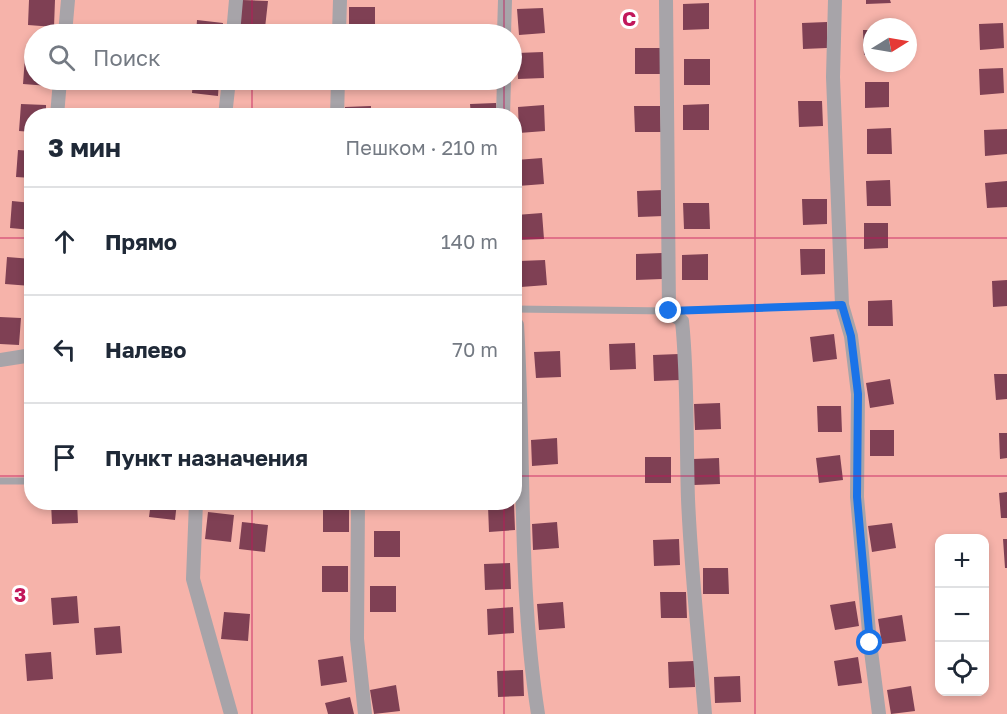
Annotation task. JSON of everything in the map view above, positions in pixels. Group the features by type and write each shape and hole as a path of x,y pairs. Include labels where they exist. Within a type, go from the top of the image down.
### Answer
{"street":[{"path":"65,24 68,0"},
{"path":"234,24 236,0"},
{"path":"339,24 340,0"},
{"path":"504,24 505,0"},
{"path":"666,0 669,311 682,321 685,350 684,405 690,534 705,714"},
{"path":"835,0 833,76 842,305 851,336 858,394 857,497 879,714"},
{"path":"58,108 59,90"},
{"path":"226,108 228,90"},
{"path":"337,108 338,90"},
{"path":"503,108 504,90"},
{"path":"0,360 24,356"},
{"path":"522,482 523,578 538,714"},
{"path":"196,510 193,579 231,714"},
{"path":"358,510 357,639 366,714"}],"lane":[{"path":"522,309 669,311 842,305"},
{"path":"0,481 24,481"}],"shaded area":[{"path":"0,0 1007,0 1007,714 0,714"}],"building":[{"path":"29,0 55,0 54,24 28,24"},
{"path":"242,0 268,1 265,24 239,24"},
{"path":"866,0 890,0 891,3 866,4"},
{"path":"709,3 709,29 683,30 683,4"},
{"path":"349,7 375,7 375,24 349,24"},
{"path":"543,8 545,33 522,35 522,24 518,24 517,9"},
{"path":"197,20 223,23 223,24 197,24"},
{"path":"827,22 827,48 803,49 802,23"},
{"path":"1003,23 1004,48 980,50 979,24"},
{"path":"635,48 661,48 661,74 635,74"},
{"path":"543,52 544,78 522,79 522,53"},
{"path":"684,59 710,59 710,85 684,85"},
{"path":"1003,68 1004,93 980,95 979,69"},
{"path":"865,82 889,82 889,107 865,108"},
{"path":"192,90 218,90 218,96 192,93"},
{"path":"798,101 822,101 823,126 799,127"},
{"path":"496,103 496,108 470,108 470,104"},
{"path":"21,104 46,105 46,108 24,108 24,131 19,131"},
{"path":"709,104 709,130 683,130 683,105"},
{"path":"544,105 545,131 522,133 522,108 518,107"},
{"path":"371,106 371,108 345,108"},
{"path":"634,106 660,106 661,132 635,132"},
{"path":"891,128 892,154 867,154 867,129"},
{"path":"1007,129 1007,154 985,156 984,130"},
{"path":"18,150 24,150 24,178 16,177"},
{"path":"542,158 544,184 522,186 522,160"},
{"path":"890,180 891,206 867,206 866,181"},
{"path":"1007,181 1007,207 987,208 985,183"},
{"path":"663,190 664,216 638,217 637,191"},
{"path":"802,199 827,199 827,224 803,225"},
{"path":"12,201 24,202 24,229 10,228"},
{"path":"683,203 709,203 710,229 684,229"},
{"path":"542,213 544,239 522,240 522,215"},
{"path":"864,223 888,223 888,248 864,249"},
{"path":"800,249 825,249 825,274 801,275"},
{"path":"662,253 662,279 636,280 636,254"},
{"path":"708,254 708,280 682,280 682,255"},
{"path":"7,257 24,258 24,285 5,284"},
{"path":"545,260 547,285 522,287 522,261"},
{"path":"1007,280 1007,306 993,307 992,281"},
{"path":"892,300 893,326 868,326 868,301"},
{"path":"0,317 21,318 19,345 0,344"},
{"path":"834,334 837,359 813,362 810,337"},
{"path":"635,343 636,369 610,370 609,344"},
{"path":"560,351 561,377 536,378 534,352"},
{"path":"679,354 680,380 654,381 653,355"},
{"path":"994,374 1007,374 1007,399 996,400"},
{"path":"890,379 894,404 870,408 866,383"},
{"path":"720,403 721,429 695,430 694,404"},
{"path":"817,406 841,406 842,432 818,432"},
{"path":"870,430 894,430 894,456 870,456"},
{"path":"999,433 1007,433 1007,458 1000,459"},
{"path":"557,438 558,464 532,466 531,440"},
{"path":"840,455 843,480 819,483 816,458"},
{"path":"645,457 671,457 671,483 645,483"},
{"path":"719,458 720,484 694,485 693,459"},
{"path":"1007,492 1007,518 1001,518 999,493"},
{"path":"51,510 77,510 78,523 52,524"},
{"path":"150,510 176,510 175,520 149,517"},
{"path":"323,510 349,510 349,532 323,532"},
{"path":"488,510 514,510 515,530 489,532"},
{"path":"208,512 234,515 231,542 205,539"},
{"path":"242,522 268,525 265,552 239,549"},
{"path":"557,522 559,548 533,550 532,524"},
{"path":"892,523 896,548 872,552 868,526"},
{"path":"374,531 400,531 400,557 374,557"},
{"path":"679,539 680,565 654,566 653,540"},
{"path":"1003,539 1007,539 1007,568 1005,568"},
{"path":"510,563 511,589 485,590 484,564"},
{"path":"322,566 348,566 348,592 322,592"},
{"path":"703,568 728,568 729,594 703,594"},
{"path":"370,586 396,586 396,612 370,612"},
{"path":"660,592 686,592 687,618 661,618"},
{"path":"77,596 79,623 53,625 51,598"},
{"path":"855,601 859,626 835,630 830,605"},
{"path":"563,602 565,628 539,630 537,604"},
{"path":"513,607 514,633 488,635 487,609"},
{"path":"224,612 250,614 248,641 221,639"},
{"path":"902,615 906,641 882,644 878,619"},
{"path":"120,626 122,653 96,655 94,628"},
{"path":"51,652 53,679 27,681 25,654"},
{"path":"343,656 347,682 321,686 318,660"},
{"path":"858,657 862,683 838,686 834,661"},
{"path":"694,661 695,687 669,688 668,662"},
{"path":"523,670 524,696 498,697 497,671"},
{"path":"740,676 741,702 715,703 714,677"},
{"path":"396,685 400,711 374,714 370,690"},
{"path":"911,686 915,711 891,714 887,690"},
{"path":"350,697 354,714 328,714 325,703"}],"route":[{"path":"669,311 842,305 851,336 858,394 857,497 870,643"}]}
